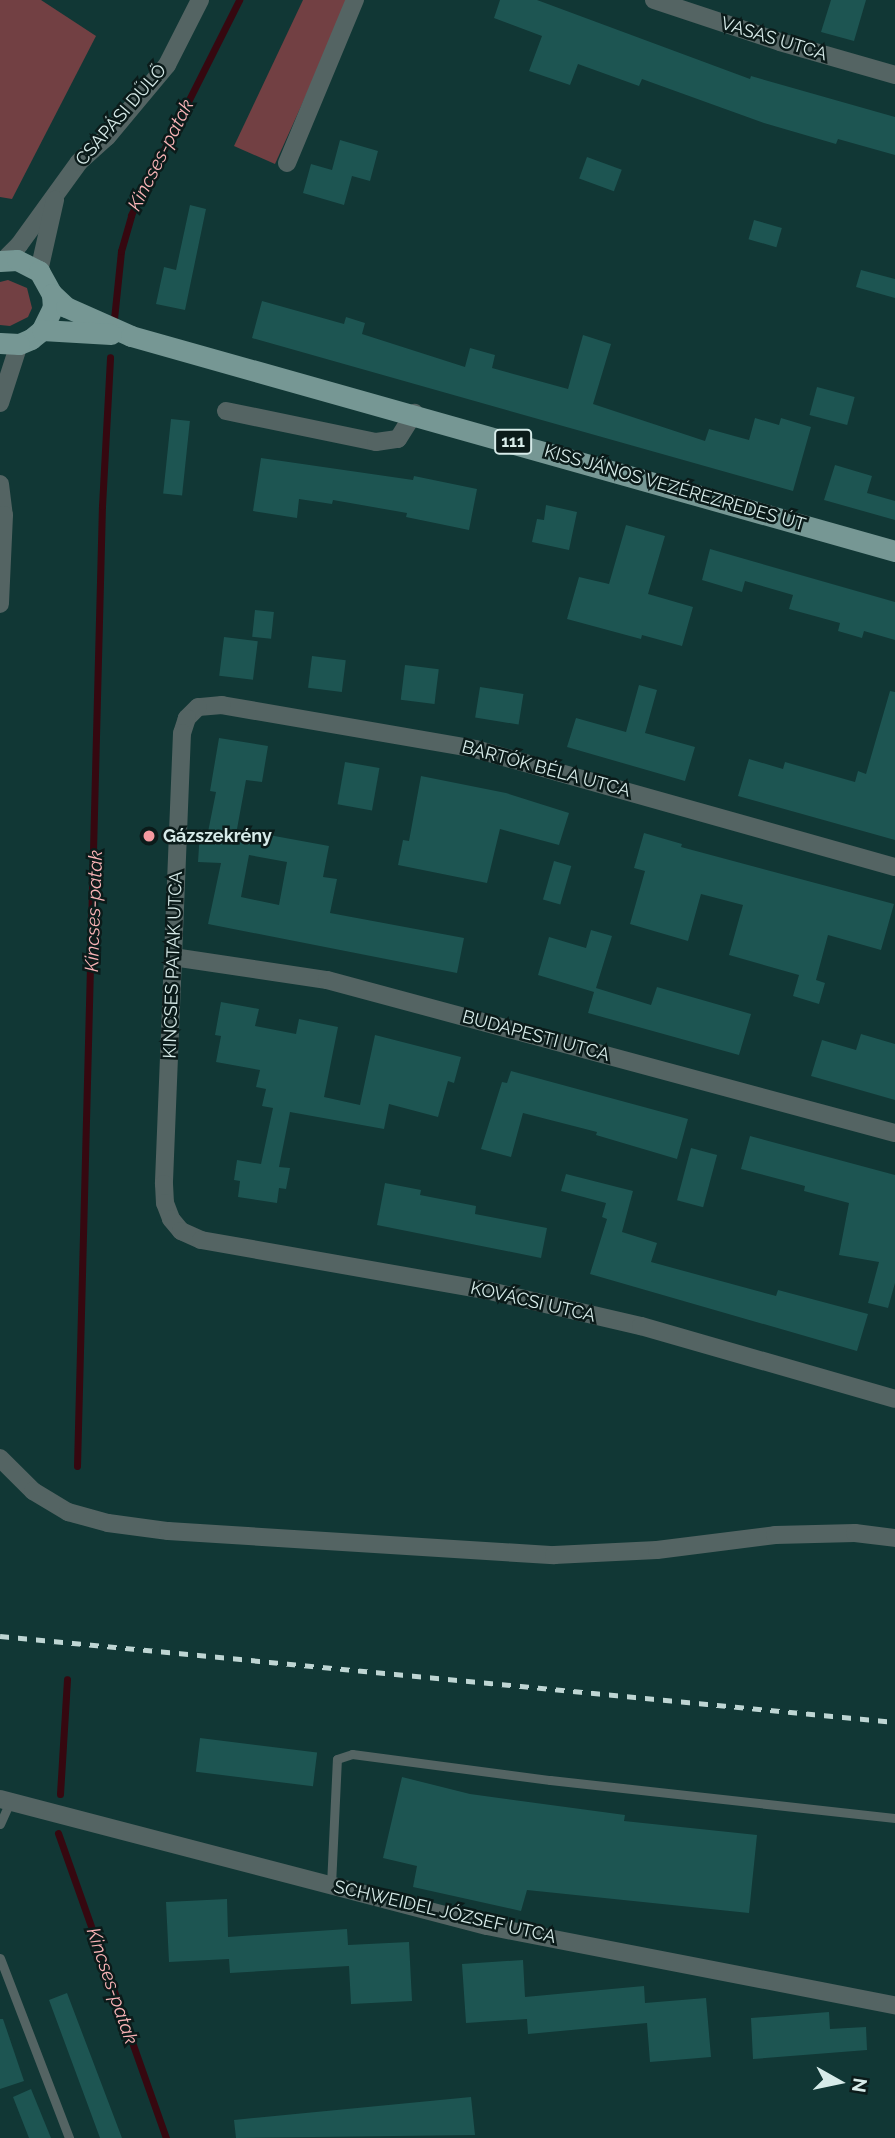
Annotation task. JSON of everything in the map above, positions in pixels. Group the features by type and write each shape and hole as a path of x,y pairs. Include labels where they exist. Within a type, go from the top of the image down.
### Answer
{"main road":[{"path":"2,261 17,260 39,271"},
{"name":"111","path":"39,271 52,294"},
{"path":"9,343 42,330 52,307 52,294"},
{"name":"KISS JÁNOS VEZÉREZREDES ÚT","path":"52,294 88,326"},
{"name":"KISS JÁNOS VEZÉREZREDES ÚT","path":"42,330 88,326 131,336 414,413 895,551"}],"street":[{"name":"CSAPÁSI DŰLŐ","path":"2,261 19,245 57,190 167,65 200,0"},
{"path":"287,163 355,0"},
{"name":"VASAS UTCA","path":"654,0 780,42 895,75"},
{"name":"CSAPÁSI DŰLŐ","path":"39,271 57,190"},
{"path":"0,403 9,343"},
{"path":"226,411 376,442 398,439 414,413"},
{"path":"0,484 4,515 0,604"},
{"name":"BARTÓK BÉLA UTCA","path":"192,713 204,705 222,705 476,749 895,867"},
{"name":"KINCSES PATAK UTCA","path":"171,1219 165,1203 164,1184 182,733 192,713"},
{"name":"BUDAPESTI UTCA","path":"173,957 327,980 895,1133"},
{"name":"KOVÁCSI UTCA","path":"171,1219 181,1231 201,1240 490,1291 641,1326 895,1399"},
{"path":"0,1458 33,1491 68,1512 108,1523 167,1531 554,1555 644,1551 795,1534 855,1534 895,1538"},
{"name":"SCHWEIDEL JÓZSEF UTCA","path":"5,1801 487,1926 895,2004"}],"lane":[{"path":"331,1885 337,1759 352,1754 550,1780 895,1818"},
{"path":"0,1825 5,1801"},
{"path":"0,1958 69,2138"}],"shaded area":[{"path":"0,0 41,0 96,36 12,199 0,197"},
{"path":"303,0 349,0 275,164 234,146"},
{"path":"8,280 27,288 32,308 28,317 10,326 0,325 0,282"}],"building":[{"path":"500,0 537,0 750,79 751,76 895,117 895,155 838,139 836,144 764,123 642,79 639,86 578,64 570,85 529,71 542,36 494,18"},
{"path":"831,0 866,0 854,41 821,32"},
{"path":"340,140 378,151 370,181 352,176 344,205 303,193 311,164 332,170"},
{"path":"587,157 622,170 614,191 579,179"},
{"path":"190,205 206,209 185,310 156,304 164,267 176,270"},
{"path":"754,220 782,228 776,247 748,239"},
{"path":"861,270 895,279 895,298 856,287"},
{"path":"262,301 344,324 346,317 365,323 362,334 465,367 470,348 495,355 492,368 568,389 583,335 611,344 593,404 705,441 709,429 749,440 755,418 779,425 781,418 811,427 793,491 252,338"},
{"path":"817,387 855,397 847,425 809,415"},
{"path":"171,419 190,421 182,496 163,494"},
{"path":"261,458 413,480 414,476 477,489 469,530 406,517 407,513 333,500 332,504 299,499 297,518 253,511"},
{"path":"835,465 872,476 867,493 895,501 895,520 824,500"},
{"path":"546,505 577,512 569,550 532,542 537,519 544,520"},
{"path":"626,525 665,536 648,594 693,607 682,646 642,635 641,639 567,619 579,577 609,584"},
{"path":"710,549 895,602 895,640 864,631 862,638 838,631 840,623 789,609 793,595 745,581 742,592 702,580"},
{"path":"255,610 274,612 271,639 252,637"},
{"path":"224,637 258,641 253,680 219,676"},
{"path":"312,656 346,660 342,692 308,688"},
{"path":"405,665 439,669 434,704 401,700"},
{"path":"639,685 657,690 645,733 695,747 685,781 567,747 576,718 626,732"},
{"path":"480,687 523,694 519,725 475,718"},
{"path":"890,691 895,692 895,840 738,796 749,759 783,769 785,762 855,782 858,771 866,774"},
{"path":"219,738 268,746 262,782 246,780 237,829 329,846 323,877 337,879 330,913 464,938 457,973 208,924 221,863 198,862 200,831 208,832 216,792 210,791","holes":["249,855 287,862 279,905 241,897"]},
{"path":"345,762 379,768 372,810 338,804"},
{"path":"421,776 506,793 569,813 559,845 500,829 487,883 398,865 403,840 409,841"},
{"path":"644,833 682,844 681,847 894,904 881,950 828,935 816,980 825,983 819,1004 793,996 799,975 729,955 743,905 701,894 688,941 630,924 645,871 634,868"},
{"path":"554,861 571,866 560,904 543,899"},
{"path":"591,930 612,936 596,988 651,1005 657,987 751,1014 739,1055 588,1013 594,992 538,975 549,937 586,948"},
{"path":"221,1002 259,1009 255,1026 296,1034 299,1019 338,1027 324,1097 360,1105 375,1035 461,1057 454,1083 448,1081 438,1117 389,1104 384,1129 290,1112 279,1167 290,1168 286,1189 279,1188 277,1203 238,1197 240,1181 234,1180 237,1160 261,1164 273,1108 262,1106 266,1089 256,1087 260,1070 216,1062 221,1036 215,1035"},
{"path":"861,1034 895,1044 895,1100 811,1076 822,1040 856,1050"},
{"path":"511,1071 688,1119 677,1159 596,1135 597,1132 523,1113 511,1157 481,1149 502,1082 507,1083"},
{"path":"750,1136 895,1175 895,1283 888,1308 868,1303 879,1262 839,1255 849,1203 804,1191 805,1186 741,1169"},
{"path":"691,1148 717,1155 703,1207 677,1200"},
{"path":"566,1174 633,1191 622,1232 657,1243 651,1262 776,1296 778,1290 868,1314 857,1351 590,1274 607,1219 602,1217 606,1203 561,1191"},
{"path":"385,1183 421,1190 420,1195 476,1206 475,1214 547,1228 541,1258 377,1225"},
{"path":"200,1738 317,1752 313,1786 196,1772"},
{"path":"402,1777 470,1794 625,1815 624,1821 757,1835 749,1913 527,1890 521,1911 413,1887 417,1866 383,1858"},
{"path":"227,1899 228,1937 347,1929 348,1945 409,1942 412,2001 351,2004 349,1966 230,1973 229,1959 169,1962 166,1902"},
{"path":"523,1960 525,1997 644,1986 645,2003 706,1998 711,2057 650,2062 647,2023 528,2034 527,2019 466,2023 462,1964"},
{"path":"67,1993 122,2138 100,2138 49,2000"},
{"path":"829,2012 830,2029 866,2027 867,2050 753,2059 751,2018"},
{"path":"0,2019 3,2019 24,2081 0,2089"},
{"path":"31,2089 51,2138 29,2138 13,2097"},
{"path":"471,2097 475,2135 236,2138 234,2120"}],"waterway":[{"name":"Kincses-patak","path":"114,319 121,251 131,215 239,0"},
{"name":"Kincses-patak","path":"77,1466 102,506 110,357"},
{"name":"Kincses-patak","path":"60,1794 67,1679"},
{"name":"Kincses-patak","path":"58,1833 166,2138"}],"railway":[{"path":"0,1636 895,1722"}],"place":[{"name":"Gázszekrény","path":"149,836"}]}
